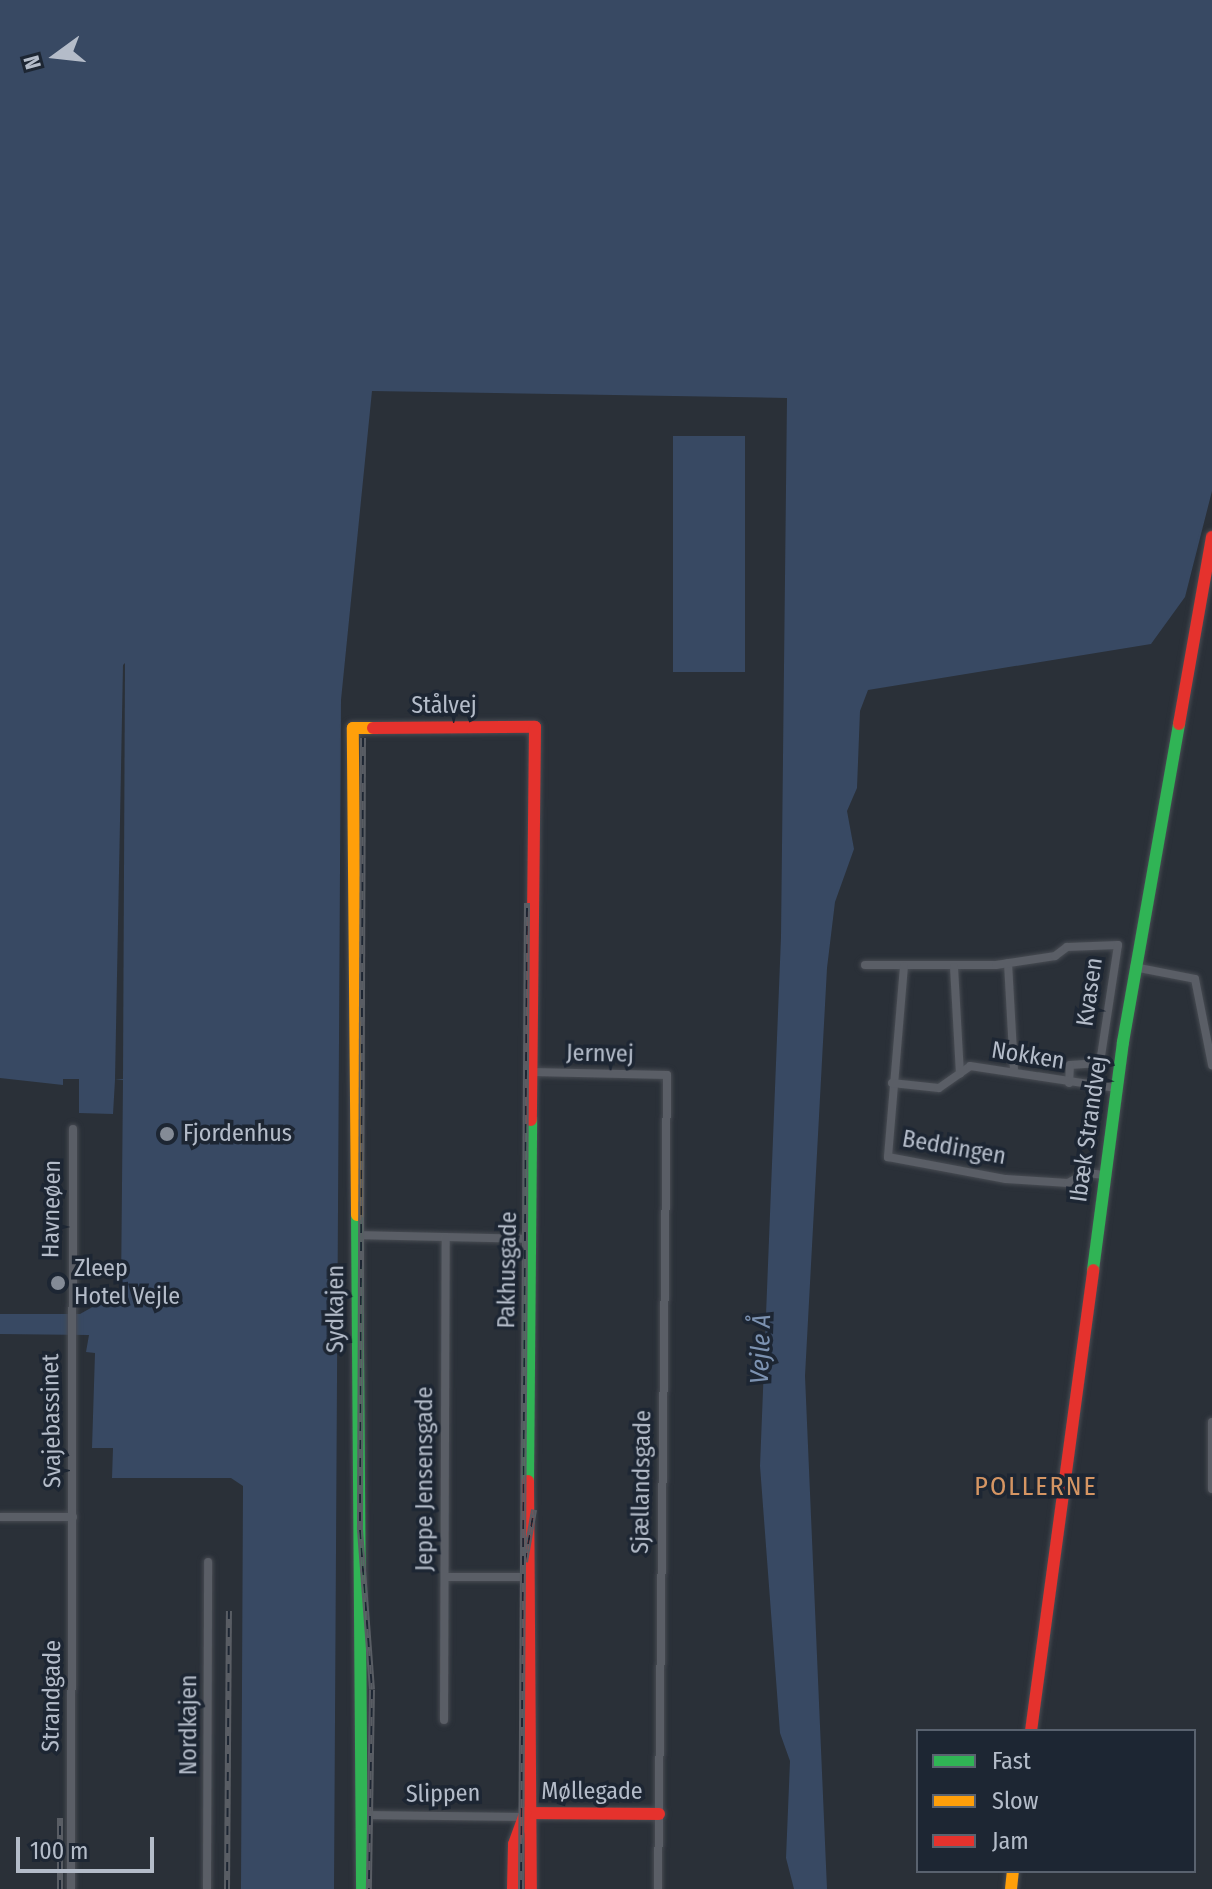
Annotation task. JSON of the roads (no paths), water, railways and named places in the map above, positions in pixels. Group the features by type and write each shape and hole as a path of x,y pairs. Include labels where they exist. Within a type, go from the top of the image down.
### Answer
{"street":[{"name":"Ibæk Strandvej","path":"1031,1729 1134,967 1212,537"},
{"name":"Stålvej","path":"353,728 535,727"},
{"name":"Pakhusgade","path":"513,1889 522,1815 527,1577 535,727"},
{"name":"Sydkajen","path":"353,728 351,1078 358,1235 366,1815 362,1889"},
{"name":"Kvasen","path":"865,965 954,967 1008,963 1055,956 1067,947 1118,945 1100,1063 1070,1065 1069,1083"},
{"path":"1008,963 1014,1072"},
{"name":"Beddingen","path":"904,966 888,1157 1006,1179 1068,1183 1086,1173 1105,1175"},
{"path":"954,967 960,1074"},
{"path":"1134,967 1195,979 1212,1065"},
{"name":"Nokken","path":"892,1083 939,1088 970,1066 1116,1088"},
{"name":"Jernvej","path":"532,1072 667,1075"},
{"name":"Sjællandsgade","path":"658,1889 667,1075"},
{"path":"351,1078 367,1078"},
{"name":"Havneøen","path":"70,1337 73,1129"},
{"path":"358,1235 531,1239"},
{"name":"Jeppe Jensensgade","path":"444,1720 446,1237"},
{"name":"Svajebassinet","path":"70,1337 74,1504"},
{"path":"1212,1422 1212,1489"},
{"name":"Strandgade","path":"71,1889 74,1504"},
{"path":"0,1517 73,1517"},
{"name":"Nordkajen","path":"207,1889 208,1562"},
{"path":"445,1577 527,1577"},
{"name":"Møllegade","path":"522,1815 659,1814"},
{"name":"Slippen","path":"366,1815 522,1815"},
{"name":"Pakhusgade","path":"522,1815 531,1889"}],"water":[{"path":"0,0 1212,0 1212,491 1185,597 1151,644 868,690 860,711 857,788 847,811 854,849 835,902 827,968 805,1376 827,1889 794,1889 786,1858 790,1761 780,1733 760,1466 781,937 787,398 372,391 341,700 334,1889 241,1889 243,1486 231,1478 112,1478 113,1448 92,1448 95,1353 86,1352 89,1335 0,1334 0,1314 80,1314 121,1291 123,1080 115,1080 113,1114 79,1113 79,1079 63,1079 63,1085 0,1078"},
{"path":"673,436 745,436 745,672 673,672"}],"railway":[{"path":"363,738 360,1530 372,1690 369,1889"},
{"path":"521,1889 527,903"},
{"path":"525,1562 534,1510"},
{"path":"227,1889 229,1611"},
{"path":"60,1818 60,1889"}],"place":[{"name":"Fjordenhus","path":"167,1134"},
{"name":"Zleep Hotel Vejle","path":"58,1283"}],"district":[{"name":"POLLERNE","path":"1036,1487"}],"water label":[{"name":"Vejle Å","path":"761,1349"}]}
